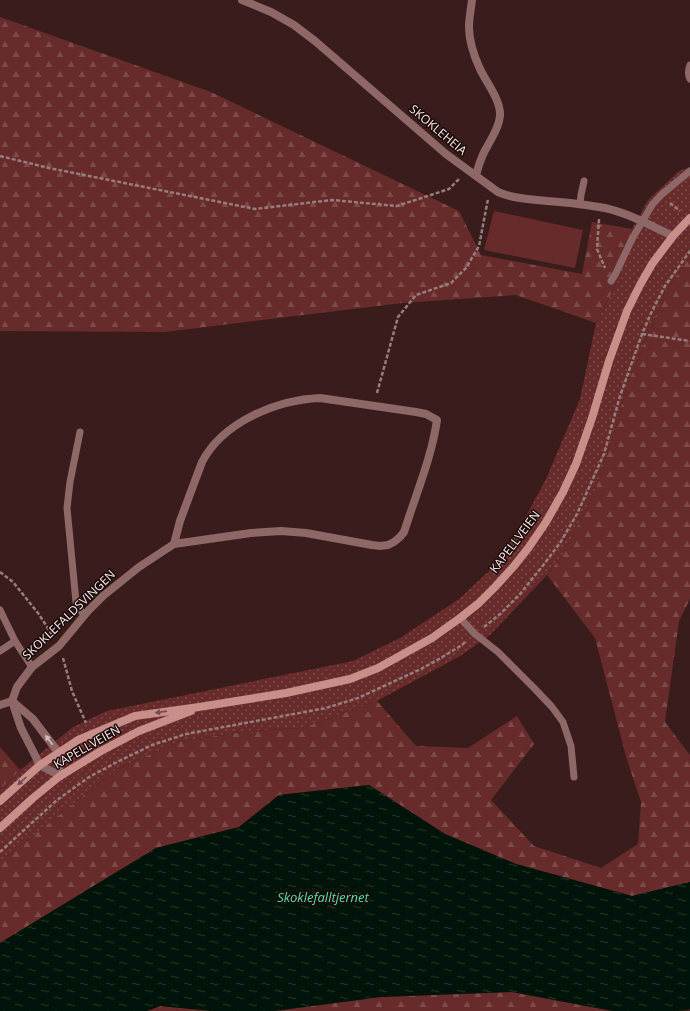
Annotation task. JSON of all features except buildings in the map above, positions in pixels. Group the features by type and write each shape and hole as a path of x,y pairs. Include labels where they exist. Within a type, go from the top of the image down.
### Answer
{"main road":[{"name":"KAPELLVEIEN","path":"0,801 40,765 58,752 78,740 135,716 286,693 350,679 378,668 404,654 432,638 460,618 490,592 514,566 546,522 563,492 576,464 592,418 609,361 627,311 652,264 673,236 690,218"},
{"name":"KAPELLVEIEN","path":"0,828 60,776 101,751 140,731 199,707"}],"street":[{"name":"SKOKLEHEIA","path":"242,0 271,12 294,25 315,41 446,154 491,187 508,196 580,204 618,211 673,236"},
{"path":"472,0 469,28 471,44 480,68 494,93 500,115 495,134 486,147 480,160 476,175"},
{"name":"SKOKLEFALDSVINGEN","path":"12,701 17,688 32,667 59,646 88,611 103,596 128,575 174,544 251,533 281,531 306,533 372,545 388,545 394,542 404,532 431,448 438,420 426,414 320,398 308,398 270,408 232,428 216,441 204,458 180,521 174,544"},
{"path":"0,705 12,701"},
{"path":"12,701 33,719 58,752 60,776"},
{"path":"12,701 21,728 40,765 60,776"}],"lane":[{"path":"690,66 690,79"},
{"path":"612,281 632,239 652,205 661,195 690,171"},
{"path":"580,204 584,181"},
{"path":"80,432 70,482 67,508 76,602 84,616"},
{"path":"0,610 15,641 32,667"},
{"path":"460,618 475,634 498,652 552,706 563,722 571,746 574,777"},
{"path":"0,652 15,641"}],"path":[{"path":"0,156 49,168 255,209 332,200 397,206 450,189 468,170"},
{"path":"374,405 398,317 416,296 451,283 466,268 479,246 491,187"},
{"path":"661,195 690,218"},
{"path":"600,207 597,249 612,281"},
{"path":"0,852 57,800 89,777 152,745 186,734 326,708 358,698 421,669 462,645 499,615 520,594 541,568 568,529 587,493 604,454 620,396 642,334 665,286 690,251"},
{"path":"642,334 690,341"},
{"path":"0,572 13,582 38,613 59,646 72,691 86,725"}],"green space":[{"path":"0,17 211,92 459,211 481,255 582,274 592,222 632,229 618,280 596,323 516,295 402,303 165,332 0,331"},
{"path":"690,167 690,257 665,292 627,386 619,417 594,494 562,556 547,575 490,635 460,656 377,701 302,728 249,731 181,741 117,769 0,862 0,789 20,770 73,727 107,711 353,661 400,638 459,599 489,571 516,535 546,479 580,399 596,323 618,280 632,229 648,200 679,171"},
{"path":"494,211 583,230 575,268 484,250"},
{"path":"690,257 690,599 679,621 665,722 690,755 690,882 632,896 516,864 445,834 369,785 279,795 239,827 156,848 0,943 0,862 117,769 181,741 249,731 302,728 377,701 416,746 468,748 517,716 534,744 491,800 534,846 601,868 638,844 641,802 627,760 595,638 547,575 562,556 594,494 619,417 627,386 665,292"},
{"path":"0,747 20,770 0,789"},
{"path":"512,992 613,1011 274,1011 380,997"},
{"path":"160,1006 212,1011 147,1011"}],"water":[{"name":"Skoklefalltjernet","path":"369,785 445,834 516,864 632,896 690,882 690,1009 677,1011 613,1011 512,992 381,997 274,1011 212,1011 160,1006 147,1011 0,1011 0,943 156,848 239,827 279,795"}]}
